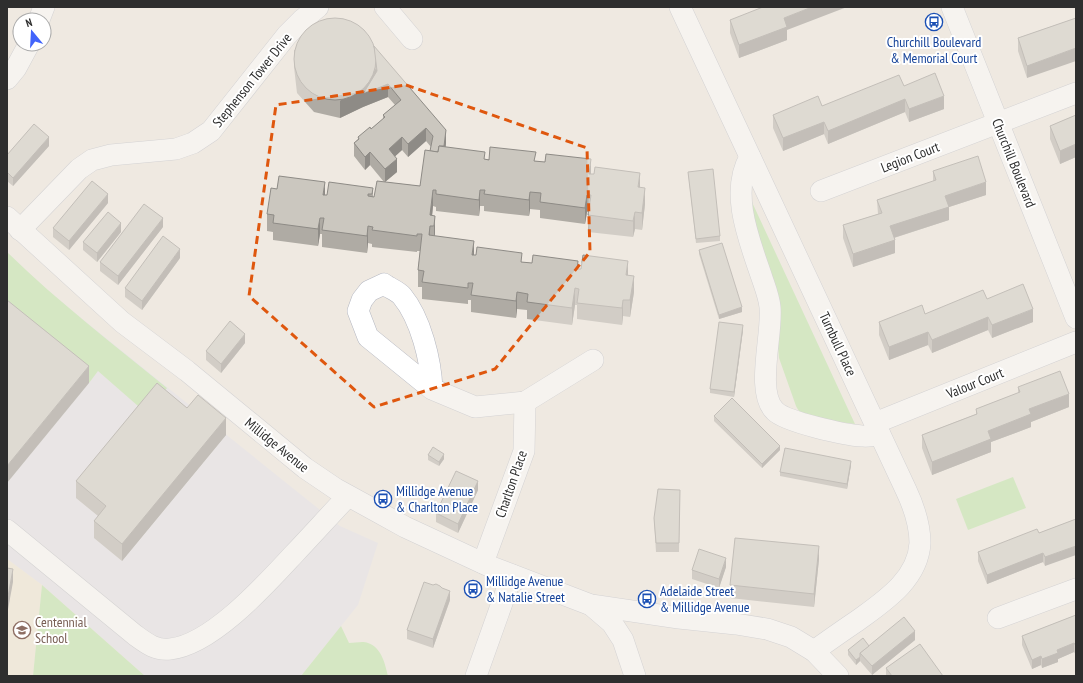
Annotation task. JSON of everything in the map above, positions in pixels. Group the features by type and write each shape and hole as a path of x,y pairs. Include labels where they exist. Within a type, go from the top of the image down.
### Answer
{"street":[{"name":"Stephenson Tower Drive","path":"14,223 92,160 111,155 176,149 192,143 211,131 287,35 318,7"},
{"path":"385,7 412,39"},
{"name":"Turnbull Place","path":"680,7 906,490 916,514 919,526 920,541 916,561 907,579 890,596 814,651"},
{"name":"Churchill Boulevard","path":"952,7 1076,318"},
{"path":"7,79 16,68 25,52"},
{"name":"Legion Court","path":"821,191 1076,93"},
{"path":"750,157 742,176 742,205 747,230 770,307 765,388 770,404 781,416 797,422 852,435 868,436 877,429"},
{"name":"Millidge Avenue","path":"14,223 122,322 187,371 305,468 348,496 405,527 483,563 591,605"},
{"path":"432,390 425,342 412,311 401,295 384,284 369,291 362,300 358,311 368,337 432,390 475,407 525,402 594,360"},
{"name":"Valour Court","path":"877,429 1076,342"},
{"name":"Charlton Place","path":"483,563 524,451 525,402"},
{"path":"7,530 134,635 148,645 160,649 171,649 201,638 226,620 257,594 348,496"},
{"path":"476,676 512,575"},
{"path":"998,618 1076,589"},
{"path":"591,605 767,629 791,637 814,651 838,676"},
{"path":"591,605 612,623 623,640 635,676"}],"highlighted area":[{"path":"406,85 587,148 590,252 495,369 374,407 249,296 276,105"}],"shaded area":[{"path":"7,252 39,283 81,318 340,526 378,543 358,605 301,676 145,676 42,585 7,559"},
{"name":"Centennial School","path":"7,559 42,585 33,676 7,676"}],"green space":[{"path":"751,200 855,424 816,419 803,414 796,406 779,358 778,347 780,326 753,221"},
{"path":"7,252 65,305 167,388 146,413 98,371 89,383 7,316"},
{"path":"1013,477 1026,508 968,530 956,499"},
{"path":"42,585 145,676 33,676"},
{"path":"341,626 349,643 366,642 373,645 380,652 386,666 388,676 301,676"}],"building":[{"path":"763,7 812,7 784,18 787,27 739,45 730,20"},
{"path":"335,18 351,21 364,30 373,43 376,59 373,75 364,88 351,97 335,100 319,97 306,88 297,75 294,59 297,43 306,30 319,21"},
{"path":"1076,18 1076,48 1027,66 1018,38"},
{"path":"374,46 446,130 444,146 439,146 438,152 430,151 433,136 426,128 408,144 402,137 389,149 397,159 385,169 370,152 365,157 354,143 359,139 358,137 370,127 371,129 385,117 383,115 401,100 388,84 363,94 377,71"},
{"path":"935,73 944,96 909,109 905,99 828,131 824,122 783,138 773,115 818,96 822,106 899,75 904,86"},
{"path":"1076,115 1076,144 1060,151 1050,126"},
{"path":"34,124 49,137 13,178 7,172 7,155"},
{"path":"439,146 485,152 484,159 489,160 490,147 536,152 534,161 545,162 546,154 591,159 589,174 594,174 595,167 640,173 638,187 645,188 642,213 635,212 633,221 588,215 591,195 587,195 585,208 540,202 541,193 530,192 529,200 484,194 485,190 480,190 479,200 436,194 436,190 433,190 430,215 435,216 434,226 430,226 429,235 474,241 472,255 476,255 477,247 522,253 521,262 532,263 533,255 578,261 577,269 581,269 583,255 628,261 626,275 634,276 630,300 623,300 622,308 577,303 579,289 575,288 572,308 527,302 528,294 517,292 516,301 471,295 473,283 468,283 468,288 422,282 424,271 418,270 422,234 417,234 417,236 372,230 373,227 368,226 367,236 322,230 324,218 320,218 318,229 273,223 274,215 267,214 271,188 277,189 279,176 325,182 323,195 327,195 329,182 373,188 372,194 368,194 368,196 374,197 377,181 420,186 425,150 438,152"},
{"path":"978,156 986,182 945,196 949,207 890,226 895,240 853,254 843,225 882,213 877,200 936,180 933,171"},
{"path":"713,169 720,236 696,239 688,172"},
{"path":"92,181 108,194 69,241 53,228"},
{"path":"144,204 163,218 118,276 100,262"},
{"path":"108,212 121,223 97,253 83,242"},
{"path":"163,236 180,249 142,301 125,288"},
{"path":"722,243 742,307 719,315 699,250"},
{"path":"1023,284 1033,309 992,325 988,317 932,340 928,332 889,347 879,322 922,305 925,314 983,290 987,299"},
{"path":"7,300 89,366 7,466"},
{"path":"230,321 245,334 221,364 206,351"},
{"path":"719,322 743,325 734,392 710,389"},
{"path":"1060,371 1069,394 1029,409 1031,414 988,431 991,439 932,462 922,435 977,414 976,409 1020,392 1018,387"},
{"path":"157,383 187,408 198,395 226,418 122,544 94,521 106,506 76,481"},
{"path":"732,398 780,446 762,464 714,416"},
{"path":"433,447 444,454 439,462 428,455"},
{"path":"785,448 851,461 847,484 780,472"},
{"path":"456,471 478,481 458,524 436,513"},
{"path":"658,489 680,490 679,543 656,543 654,518"},
{"path":"1076,519 1076,546 1045,557 1043,553 987,575 978,552 1037,529 1039,533"},
{"path":"735,538 819,546 814,594 730,585"},
{"path":"699,549 726,558 719,579 692,570"},
{"path":"7,568 13,569 7,602"},
{"path":"424,582 433,585 436,584 450,591 433,639 407,630"},
{"path":"1076,615 1076,646 1074,643 1057,650 1058,653 1042,659 1041,656 1032,660 1022,636"},
{"path":"904,617 915,631 872,666 860,653"},
{"path":"863,638 869,646 860,653 860,657 856,660 848,650"},
{"path":"920,644 943,676 892,676 886,668"}],"place":[{"name":"Churchill Boulevard & Memorial Court","path":"934,22"},
{"name":"Millidge Avenue & Charlton Place","path":"383,499"},
{"name":"Millidge Avenue & Natalie Street","path":"473,589"},
{"name":"Adelaide Street & Millidge Avenue","path":"647,599"},
{"name":"Centennial School","path":"22,630"}]}
